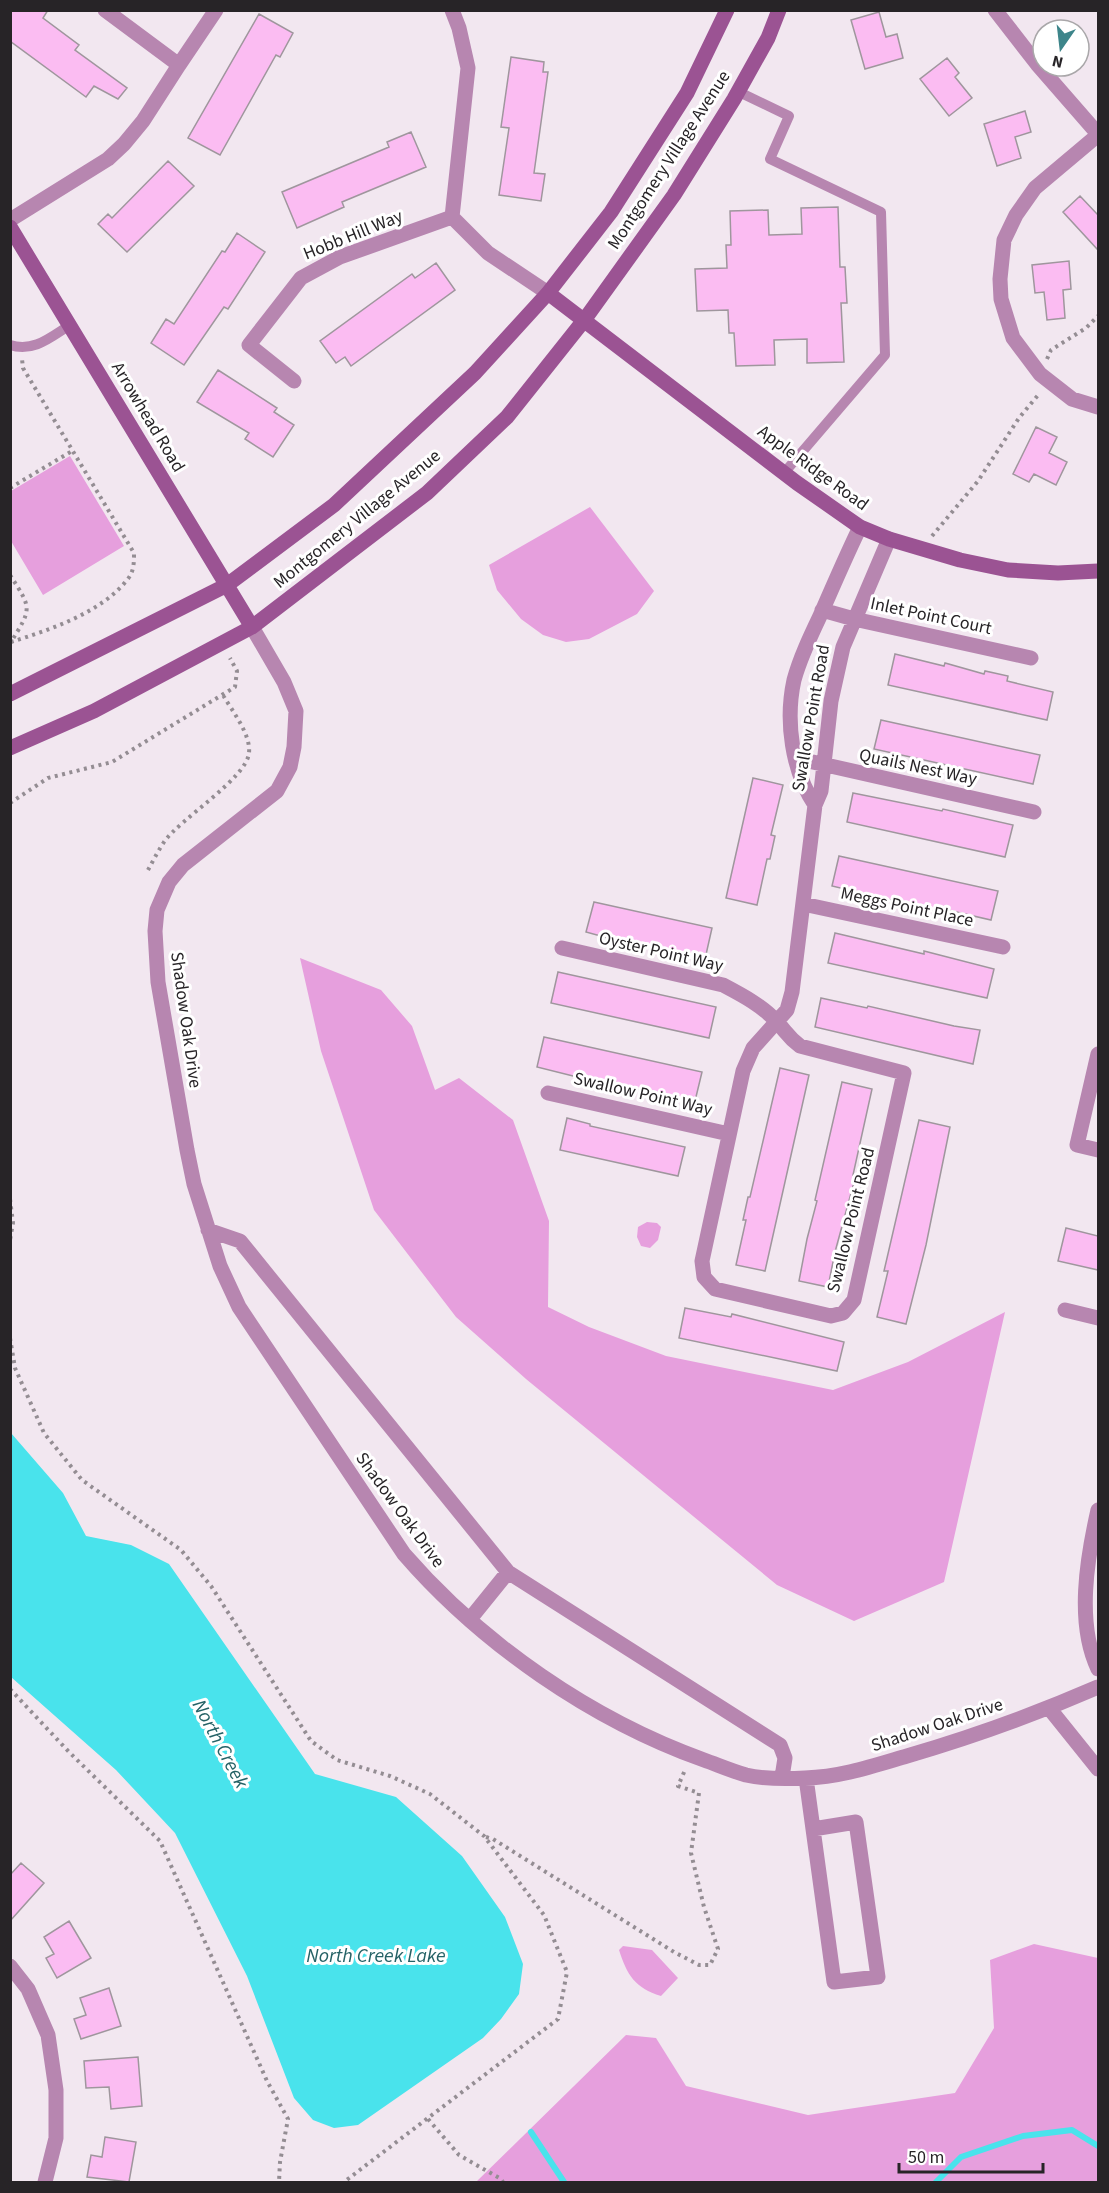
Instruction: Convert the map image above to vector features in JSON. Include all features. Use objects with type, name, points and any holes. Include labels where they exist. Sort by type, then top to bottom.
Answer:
[{"type":"main road","name":"Montgomery Village Avenue","points":[[10,694],[227,585],[334,505],[387,457],[475,373],[548,292],[611,212],[687,93],[727,10]]},
{"type":"main road","name":"Montgomery Village Avenue","points":[[10,748],[94,711],[252,627],[427,493],[507,417],[585,319],[674,195],[739,92],[768,38],[779,10]]},
{"type":"main road","name":"Arrowhead Road","points":[[10,227],[252,627]]},
{"type":"main road","name":"Apple Ridge Road","points":[[548,292],[784,473],[860,527],[922,549],[1008,570],[1058,573],[1098,571]]},
{"type":"street","points":[[10,220],[108,159],[124,144],[143,121],[216,10]]},
{"type":"street","points":[[452,10],[459,28],[468,69],[453,217],[488,252],[548,292]]},
{"type":"street","points":[[995,10],[1036,64],[1098,135],[1035,188],[1016,215],[1004,240],[1000,279],[1001,299],[1013,338],[1044,378],[1072,399],[1098,407]]},
{"type":"street","points":[[108,11],[179,65]]},
{"type":"street","name":"Hobb Hill Way","points":[[294,381],[249,345],[301,278],[340,257],[453,217]]},
{"type":"street","name":"Swallow Point Road","points":[[814,805],[807,794],[795,759],[791,730],[794,682],[822,610],[860,527]]},
{"type":"street","name":"Swallow Point Road","points":[[777,1022],[787,1036],[800,1046],[904,1073],[854,1300],[843,1313],[831,1316],[715,1288],[704,1277],[702,1262],[743,1071],[753,1048],[787,1010],[792,992],[814,805],[821,791],[836,676],[843,647],[889,539]]},
{"type":"street","name":"Inlet Point Court","points":[[822,610],[1031,658]]},
{"type":"street","name":"Shadow Oak Drive","points":[[252,627],[284,682],[296,711],[294,747],[290,767],[277,791],[183,865],[169,882],[157,910],[155,931],[158,982],[194,1184],[220,1266],[239,1307],[404,1554],[432,1587],[519,1660],[587,1705],[640,1734],[692,1756],[747,1775],[806,1778],[846,1774],[956,1742],[1049,1708],[1098,1687]]},
{"type":"street","name":"Quails Nest Way","points":[[795,759],[1034,812]]},
{"type":"street","name":"Meggs Point Place","points":[[803,904],[1003,947]]},
{"type":"street","name":"Oyster Point Way","points":[[562,948],[723,985],[746,997],[777,1022]]},
{"type":"street","points":[[1098,1054],[1077,1145],[1098,1150]]},
{"type":"street","name":"Swallow Point Way","points":[[548,1093],[729,1134]]},
{"type":"street","points":[[208,1230],[240,1241],[508,1572],[780,1745],[785,1758],[782,1777]]},
{"type":"street","points":[[1065,1310],[1098,1318]]},
{"type":"street","points":[[1098,1510],[1093,1531],[1084,1606],[1092,1655],[1098,1668]]},
{"type":"street","points":[[470,1619],[508,1572]]},
{"type":"street","points":[[1049,1708],[1098,1767]]},
{"type":"street","points":[[806,1778],[813,1829],[834,1982],[878,1977],[856,1822],[813,1829]]},
{"type":"street","points":[[10,1966],[28,1989],[48,2035],[56,2090],[56,2138],[45,2182]]},
{"type":"lane","points":[[739,92],[789,116],[770,159],[881,212],[885,355],[784,473]]},
{"type":"lane","points":[[16,347],[34,347],[70,325]]},
{"type":"path","points":[[922,549],[978,481],[1019,418],[1044,378],[1051,350],[1086,328],[1098,316]]},
{"type":"path","points":[[11,642],[77,617],[101,602],[128,579],[134,566],[134,553],[23,368],[16,347]]},
{"type":"path","points":[[10,488],[72,450]]},
{"type":"path","points":[[10,575],[27,602],[27,618],[11,642]]},
{"type":"path","points":[[10,803],[48,778],[112,762],[223,695],[235,687],[237,671],[230,658]]},
{"type":"path","points":[[148,870],[164,841],[238,775],[249,754],[246,736],[223,695]]},
{"type":"path","points":[[10,1199],[14,1223],[10,1240]]},
{"type":"path","points":[[10,1338],[15,1368],[44,1433],[82,1480],[181,1550],[211,1586],[311,1741],[337,1760],[390,1776],[430,1794],[484,1836],[544,1915],[567,1972],[558,2019],[344,2182]]},
{"type":"path","points":[[10,1689],[69,1752],[160,1841],[267,2080],[288,2119],[280,2162],[279,2182]]},
{"type":"path","points":[[484,1836],[493,1839],[674,1952],[699,1965],[710,1965],[718,1949],[704,1907],[691,1853],[699,1793],[678,1786],[692,1756]]},
{"type":"path","points":[[428,2119],[459,2155],[503,2182]]},
{"type":"shaded area","points":[[70,456],[124,546],[43,595],[11,541],[11,491]]},
{"type":"shaded area","points":[[590,507],[654,591],[637,614],[589,639],[566,642],[543,635],[521,619],[497,590],[489,565]]},
{"type":"shaded area","points":[[300,958],[381,990],[412,1026],[435,1090],[459,1078],[513,1120],[549,1221],[548,1307],[589,1327],[666,1356],[833,1390],[908,1362],[1005,1312],[944,1582],[854,1621],[777,1585],[526,1379],[456,1317],[374,1210],[321,1051]]},
{"type":"shaded area","points":[[647,1222],[657,1223],[661,1227],[658,1240],[650,1248],[641,1246],[637,1237],[638,1227]]},
{"type":"shaded area","points":[[1034,1944],[1098,1958],[1098,2182],[476,2182],[626,2035],[656,2038],[686,2086],[808,2115],[955,2093],[994,2028],[990,1960]]},
{"type":"shaded area","points":[[623,1946],[652,1950],[678,1978],[661,1996],[638,1985],[625,1967],[619,1950]]},
{"type":"water","name":"North Creek Lake","points":[[11,1433],[63,1493],[86,1536],[131,1545],[169,1564],[315,1774],[396,1797],[462,1856],[505,1917],[523,1964],[519,1994],[501,2019],[483,2038],[358,2125],[334,2128],[313,2120],[294,2098],[247,1976],[175,1833],[116,1770],[11,1677]]},
{"type":"building","points":[[10,10],[48,10],[43,18],[79,45],[75,50],[127,88],[118,99],[94,86],[86,97],[10,41]]},
{"type":"building","points":[[879,12],[886,37],[897,34],[903,58],[865,69],[851,20]]},
{"type":"building","points":[[259,14],[293,33],[280,57],[276,55],[220,155],[188,138]]},
{"type":"building","points":[[511,57],[544,62],[543,72],[548,72],[534,173],[545,174],[541,201],[499,195],[509,128],[501,127]]},
{"type":"building","points":[[947,58],[959,73],[955,77],[972,98],[949,116],[920,79]]},
{"type":"building","points":[[1025,111],[1031,132],[1015,137],[1021,158],[997,166],[984,124]]},
{"type":"building","points":[[411,132],[426,167],[342,202],[344,207],[297,228],[282,192],[389,147],[387,142]]},
{"type":"building","points":[[168,161],[194,186],[127,252],[98,224],[108,214],[112,218]]},
{"type":"building","points":[[1080,196],[1098,215],[1098,250],[1063,212]]},
{"type":"building","points":[[838,207],[840,267],[845,267],[847,303],[841,303],[844,362],[807,363],[807,339],[774,340],[775,365],[736,366],[734,333],[729,333],[728,310],[697,311],[695,269],[727,268],[726,245],[731,245],[730,211],[768,210],[769,235],[802,234],[801,208]]},
{"type":"building","points":[[237,233],[265,252],[228,309],[224,307],[184,365],[151,343],[166,319],[174,324],[222,251],[225,252]]},
{"type":"building","points":[[1069,261],[1071,289],[1063,290],[1065,318],[1047,320],[1044,292],[1035,293],[1032,265]]},
{"type":"building","points":[[436,263],[455,290],[351,366],[345,357],[336,363],[320,341],[412,274],[415,278]]},
{"type":"building","points":[[218,370],[277,408],[274,412],[294,425],[273,457],[245,439],[249,433],[197,402]]},
{"type":"building","points":[[1036,427],[1057,437],[1049,453],[1067,462],[1056,485],[1034,474],[1029,482],[1013,474]]},
{"type":"building","points":[[895,654],[944,666],[945,663],[984,674],[985,671],[1008,676],[1007,681],[1053,692],[1047,720],[888,685]]},
{"type":"building","points":[[881,720],[1040,755],[1033,784],[874,749]]},
{"type":"building","points":[[753,778],[783,785],[771,835],[775,836],[770,859],[767,859],[757,905],[726,898]]},
{"type":"building","points":[[853,793],[942,811],[943,809],[1013,825],[1005,857],[847,822]]},
{"type":"building","points":[[839,856],[998,891],[991,920],[943,909],[942,912],[832,886]]},
{"type":"building","points":[[594,902],[712,928],[705,959],[626,943],[586,932]]},
{"type":"building","points":[[835,933],[924,954],[924,951],[994,969],[987,998],[828,963]]},
{"type":"building","points":[[558,972],[716,1007],[709,1038],[551,1003]]},
{"type":"building","points":[[821,998],[980,1030],[973,1064],[815,1027]]},
{"type":"building","points":[[544,1037],[702,1072],[695,1101],[609,1083],[609,1085],[537,1067]]},
{"type":"building","points":[[780,1068],[809,1075],[765,1271],[736,1265],[746,1220],[743,1220],[748,1197],[750,1197]]},
{"type":"building","points":[[842,1082],[872,1089],[853,1175],[856,1175],[828,1287],[799,1281]]},
{"type":"building","points":[[567,1118],[590,1124],[590,1126],[685,1147],[678,1176],[560,1150]]},
{"type":"building","points":[[919,1120],[950,1127],[926,1245],[906,1324],[877,1317],[888,1271],[884,1271]]},
{"type":"building","points":[[1066,1228],[1098,1236],[1098,1270],[1058,1261]]},
{"type":"building","points":[[685,1308],[731,1317],[732,1314],[844,1342],[837,1371],[679,1338]]},
{"type":"building","points":[[21,1863],[44,1883],[10,1921],[10,1875]]},
{"type":"building","points":[[69,1921],[91,1958],[57,1978],[46,1958],[54,1954],[44,1937]]},
{"type":"building","points":[[109,1988],[121,2026],[81,2039],[74,2019],[86,2015],[80,1998]]},
{"type":"building","points":[[138,2057],[142,2106],[111,2109],[109,2087],[86,2088],[84,2061]]},
{"type":"building","points":[[105,2137],[136,2142],[129,2182],[87,2177],[91,2155],[102,2157]]},
{"type":"waterway","name":"North Creek","points":[[936,2182],[961,2157],[1023,2136],[1072,2130],[1098,2146]]},
{"type":"waterway","name":"North Creek","points":[[531,2132],[564,2182]]}]
